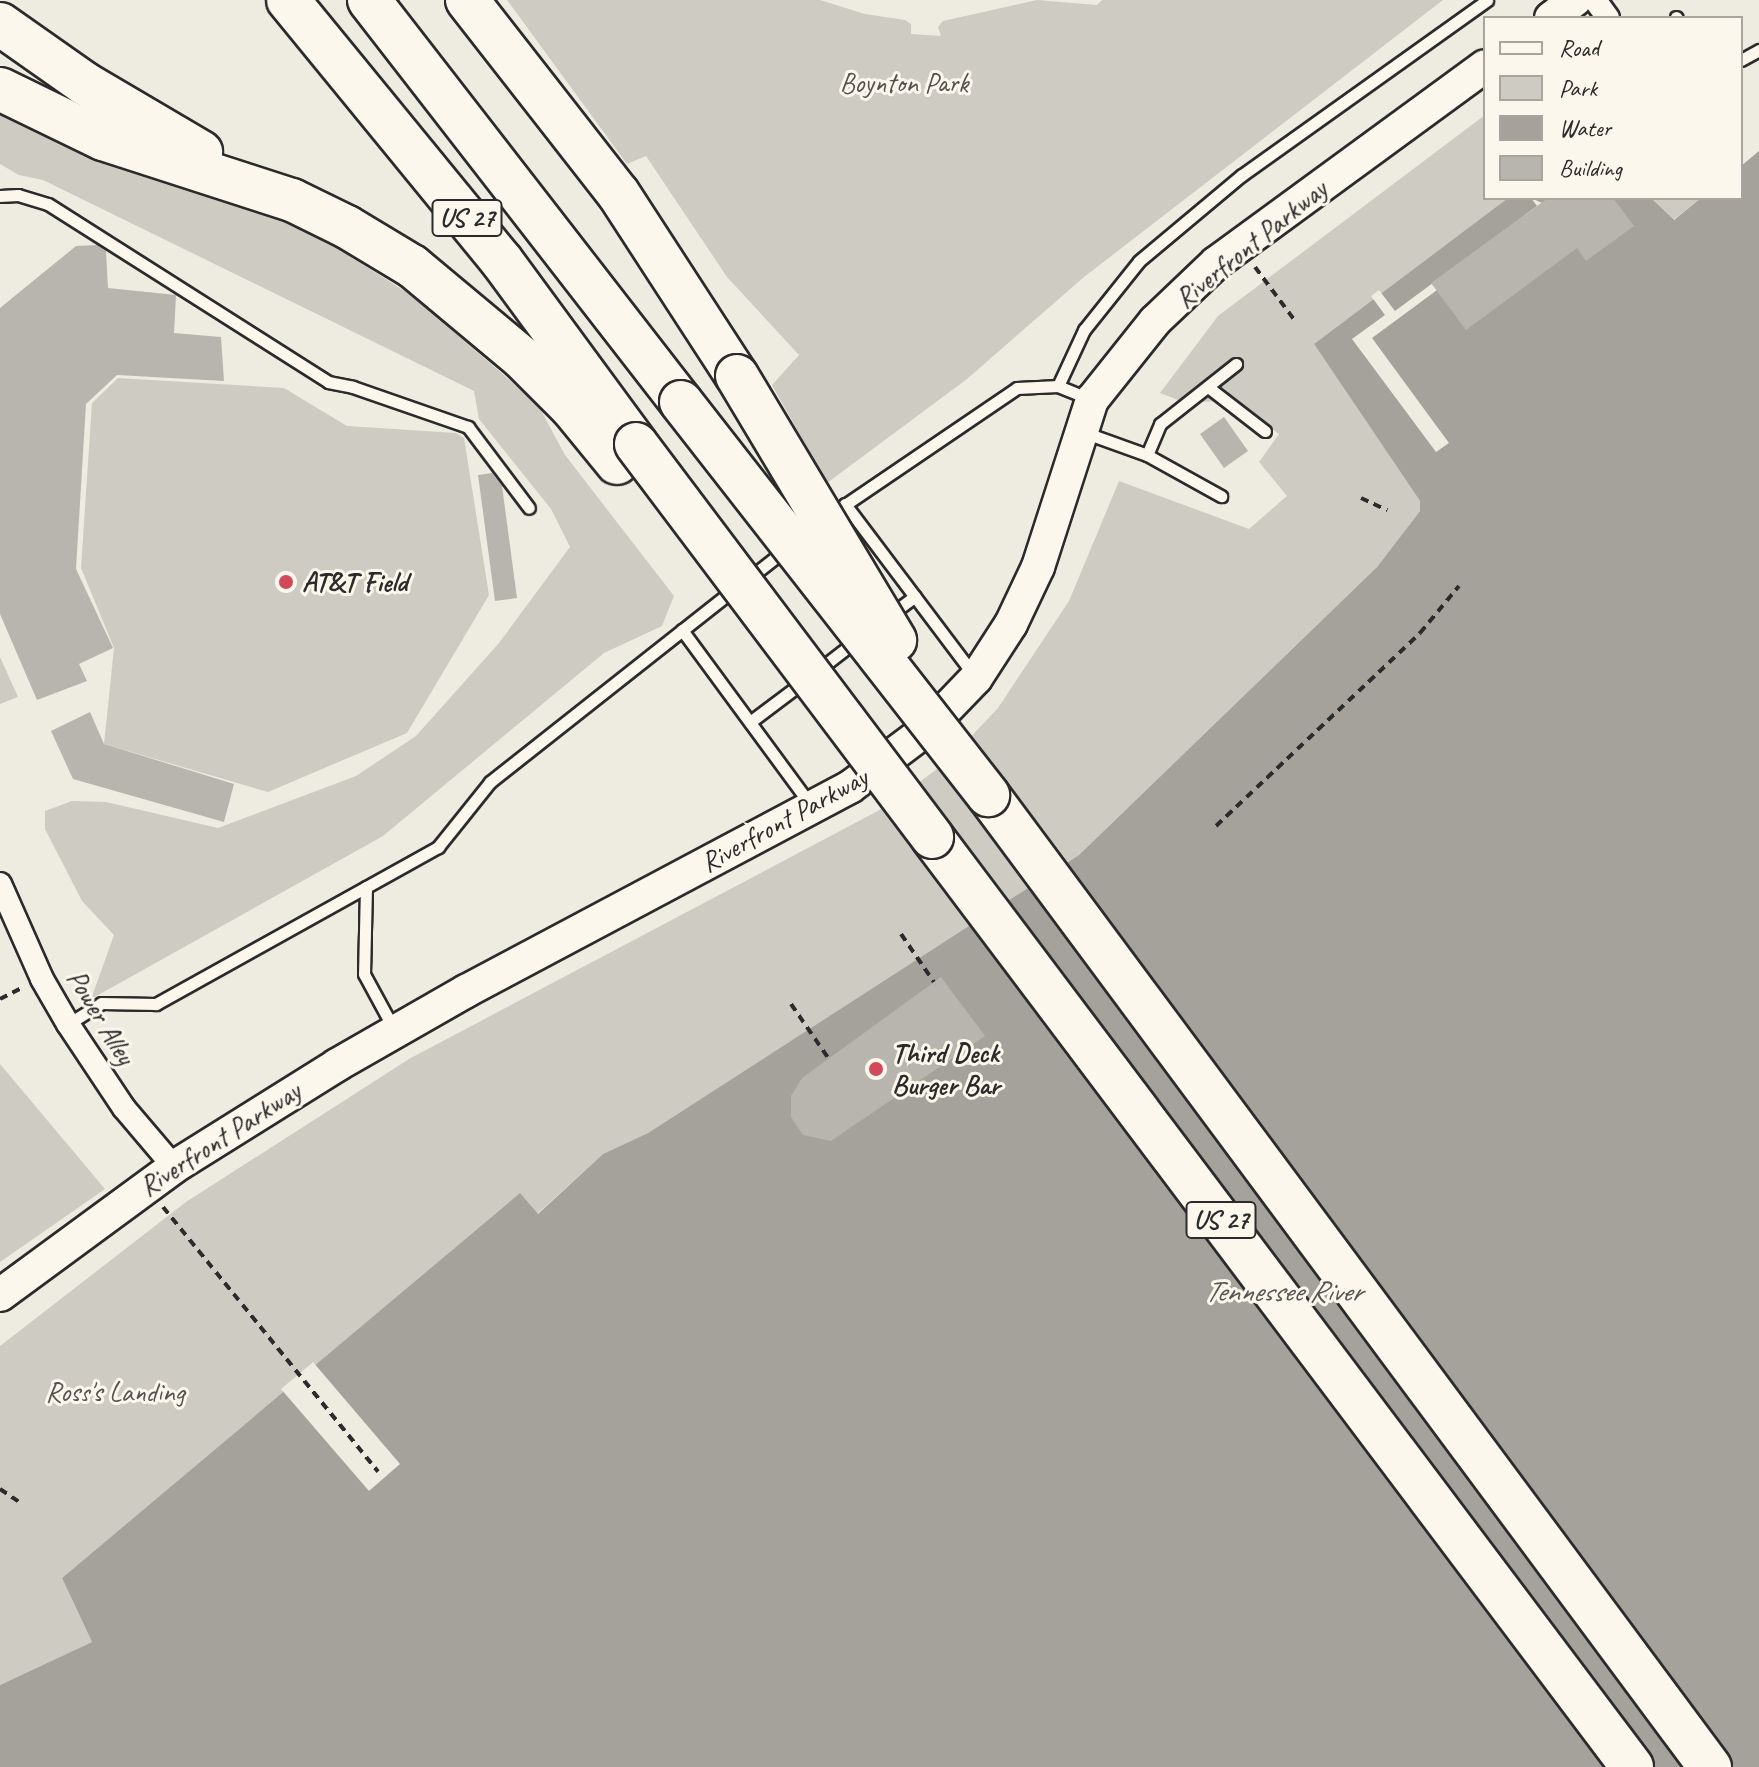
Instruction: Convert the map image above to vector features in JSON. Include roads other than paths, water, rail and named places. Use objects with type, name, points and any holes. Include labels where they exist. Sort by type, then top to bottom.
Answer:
[{"type":"highway","name":"US 27","points":[[288,0],[501,260],[626,453],[932,837],[1632,1767]]},
{"type":"highway","name":"US 27","points":[[369,0],[988,795],[1710,1767]]},
{"type":"highway","points":[[467,0],[610,182],[737,376],[988,795]]},
{"type":"highway","points":[[0,24],[134,114],[347,227],[412,266],[469,310],[572,408],[626,453]]},
{"type":"highway","points":[[0,89],[103,139],[292,200]]},
{"type":"highway","points":[[1511,1604],[1611,1767]]},
{"type":"main road","points":[[1554,16],[1575,0]]},
{"type":"main road","name":"Riverfront Parkway","points":[[0,1295],[174,1167],[395,1031],[850,787],[926,730],[976,678],[1011,624],[1038,567],[1092,400],[1155,321],[1216,263],[1483,67]]},
{"type":"street","name":"Power Alley","points":[[0,884],[42,979],[68,1024],[124,1108],[174,1167]]},
{"type":"lane","points":[[1058,386],[1084,330],[1139,261],[1242,175],[1487,0]]},
{"type":"lane","points":[[0,196],[18,195],[48,204],[328,382],[353,387],[468,427],[529,508]]},
{"type":"lane","points":[[1147,455],[1160,424],[1236,364]]},
{"type":"lane","points":[[68,1024],[101,1003],[156,1004],[438,847],[490,782],[845,504],[1017,388],[1058,386],[1092,400]]},
{"type":"lane","points":[[1208,387],[1265,431]]},
{"type":"lane","points":[[1082,431],[1147,455],[1221,496]]},
{"type":"lane","points":[[845,504],[976,678]]},
{"type":"lane","points":[[750,722],[915,596]]},
{"type":"lane","points":[[682,630],[813,807]]},
{"type":"lane","points":[[366,887],[364,974],[395,1031]]},
{"type":"water","name":"Tennessee River","points":[[1759,151],[1759,1767],[0,1767],[0,1685],[92,1642],[62,1578],[520,1193],[538,1214],[603,1154],[648,1133],[1079,855],[1377,567],[1420,511],[1420,501],[1314,344],[1505,200],[1653,200],[1674,220],[1699,200],[1743,200],[1743,164]]},
{"type":"place","name":"AT&T Field","points":[[286,582]]},
{"type":"place","name":"Third Deck Burger Bar","points":[[876,1069]]},
{"type":"park label","name":"Boynton Park","points":[[904,83]]},
{"type":"park label","name":"Ross's Landing","points":[[115,1392]]}]
